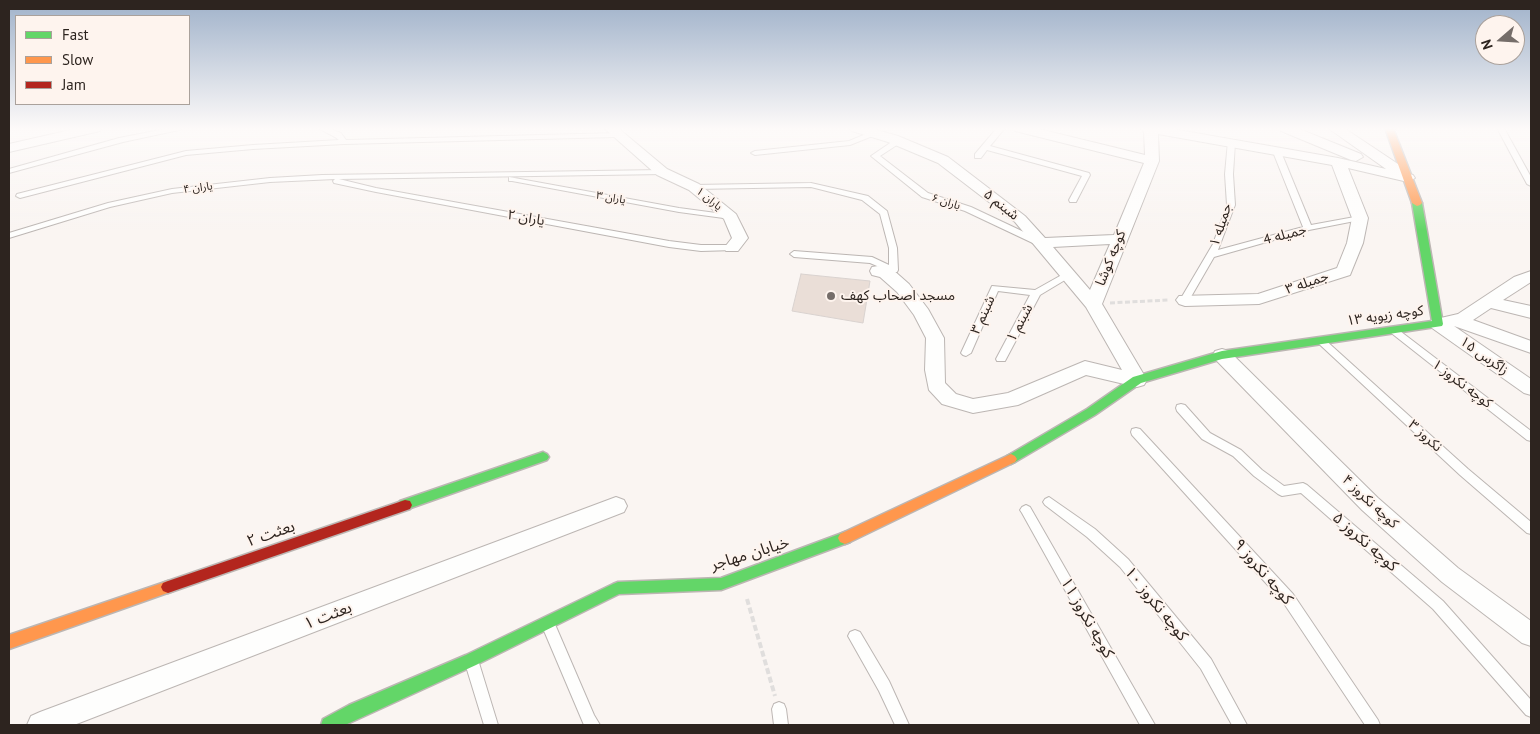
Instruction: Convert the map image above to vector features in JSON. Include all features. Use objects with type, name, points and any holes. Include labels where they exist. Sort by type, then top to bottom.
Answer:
[{"type":"street","name":"یاران ۱","points":[[651,162],[662,172],[694,187],[731,216],[740,238],[732,248]]},
{"type":"street","name":"شبنم ۵","points":[[946,162],[1020,219],[1093,304]]},
{"type":"street","name":"کوچه کوشا","points":[[1137,380],[1093,304],[1151,162]]},
{"type":"street","points":[[1338,162],[1360,218]]},
{"type":"street","points":[[1339,162],[1408,178]]},
{"type":"street","points":[[1370,162],[1408,178]]},
{"type":"street","points":[[1385,162],[1408,178]]},
{"type":"street","name":"کوچه زیویه ۱۳","points":[[1137,380],[1222,355],[1438,324],[1419,208],[1402,162]]},
{"type":"street","name":"جمیله ۳","points":[[1185,300],[1259,299],[1344,271],[1355,242],[1360,218]]},
{"type":"street","points":[[1041,243],[1119,239]]},
{"type":"street","points":[[878,271],[886,273],[903,288],[922,313],[934,338],[936,384],[949,399],[973,406],[1011,400],[1085,368],[1137,380]]},
{"type":"street","points":[[1438,324],[1464,318],[1520,281],[1531,276]]},
{"type":"street","points":[[1489,302],[1531,312]]},
{"type":"street","points":[[1456,319],[1531,358]]},
{"type":"street","name":"زاگرس ۱۵","points":[[1438,324],[1531,388]]},
{"type":"street","points":[[1478,330],[1531,346]]},
{"type":"street","name":"کوچه نکروز ۴","points":[[1222,355],[1370,504],[1450,575],[1531,636]]},
{"type":"street","name":"خیابان مهاجر","points":[[329,725],[357,718],[618,588],[721,584],[834,543],[1017,456],[1091,412],[1137,380]]},
{"type":"street","name":"بعثت ۲","points":[[9,642],[543,457]]},
{"type":"street","name":"بعثت ۱","points":[[40,725],[616,506]]},
{"type":"lane","points":[[9,171],[41,162]]},
{"type":"lane","points":[[20,196],[150,162]]},
{"type":"lane","name":"باران ۶","points":[[883,162],[924,195],[968,209],[1041,243]]},
{"type":"lane","points":[[1040,162],[1086,175],[1073,200]]},
{"type":"lane","name":"جمیله ۱","points":[[1185,300],[1211,255],[1231,205],[1230,162]]},
{"type":"lane","points":[[1280,162],[1308,228]]},
{"type":"lane","points":[[1519,162],[1531,184]]},
{"type":"lane","name":"یاران ۴","points":[[9,236],[108,205],[172,192],[322,177],[662,172]]},
{"type":"lane","name":"یاران ۳","points":[[491,175],[679,210],[731,216]]},
{"type":"lane","name":"یاران ۲","points":[[322,177],[376,190],[670,244],[701,248],[732,248]]},
{"type":"lane","points":[[694,187],[811,185],[865,198],[884,213],[893,248],[894,270],[872,260],[794,254]]},
{"type":"lane","name":"جمیله 4","points":[[1211,255],[1308,228],[1360,218]]},
{"type":"lane","name":"شبنم ۱","points":[[1001,359],[1036,293],[1067,275]]},
{"type":"lane","name":"شبنم ۳","points":[[966,353],[995,288],[1036,293]]},
{"type":"lane","name":"کوچه نکروز ۱","points":[[1393,330],[1531,437]]},
{"type":"lane","name":"نکروز ۳","points":[[1320,340],[1464,472],[1531,529]]},
{"type":"lane","name":"کوچه نکروز ۵","points":[[1181,408],[1206,436],[1237,453],[1258,474],[1282,491],[1303,488],[1438,606],[1531,710]]},
{"type":"lane","name":"کوچه نکروز ۹","points":[[1136,432],[1288,598],[1373,725]]},
{"type":"lane","name":"کوچه نکروز ۱۰","points":[[1049,502],[1091,533],[1124,563],[1206,664],[1240,725]]},
{"type":"lane","name":"کوچه نکروز ۱۱","points":[[1026,510],[1148,725]]},
{"type":"lane","points":[[548,623],[589,720],[593,725]]},
{"type":"lane","points":[[855,636],[884,686],[902,725]]},
{"type":"lane","points":[[471,660],[491,725]]},
{"type":"lane","points":[[779,710],[781,725]]},
{"type":"path","points":[[1093,304],[1185,300]]},
{"type":"path","points":[[740,577],[779,710]]},
{"type":"building","name":"مسجد اصحاب کهف","points":[[801,274],[870,281],[863,323],[792,311]]},
{"type":"traffic: fast","points":[[1011,459],[1091,412],[1137,380],[1222,355],[1438,324],[1417,203]]},
{"type":"traffic: fast","points":[[405,505],[543,457]]},
{"type":"traffic: fast","points":[[329,725],[355,711],[471,660],[618,588],[721,584],[845,538]]},
{"type":"traffic: slow","points":[[1402,162],[1417,203]]},
{"type":"traffic: slow","points":[[845,538],[1011,459]]},
{"type":"traffic: slow","points":[[9,642],[168,587]]},
{"type":"traffic: jam","points":[[168,587],[405,505]]},
{"type":"place","name":"مسجد اصحاب کهف","points":[[831,296]]}]
